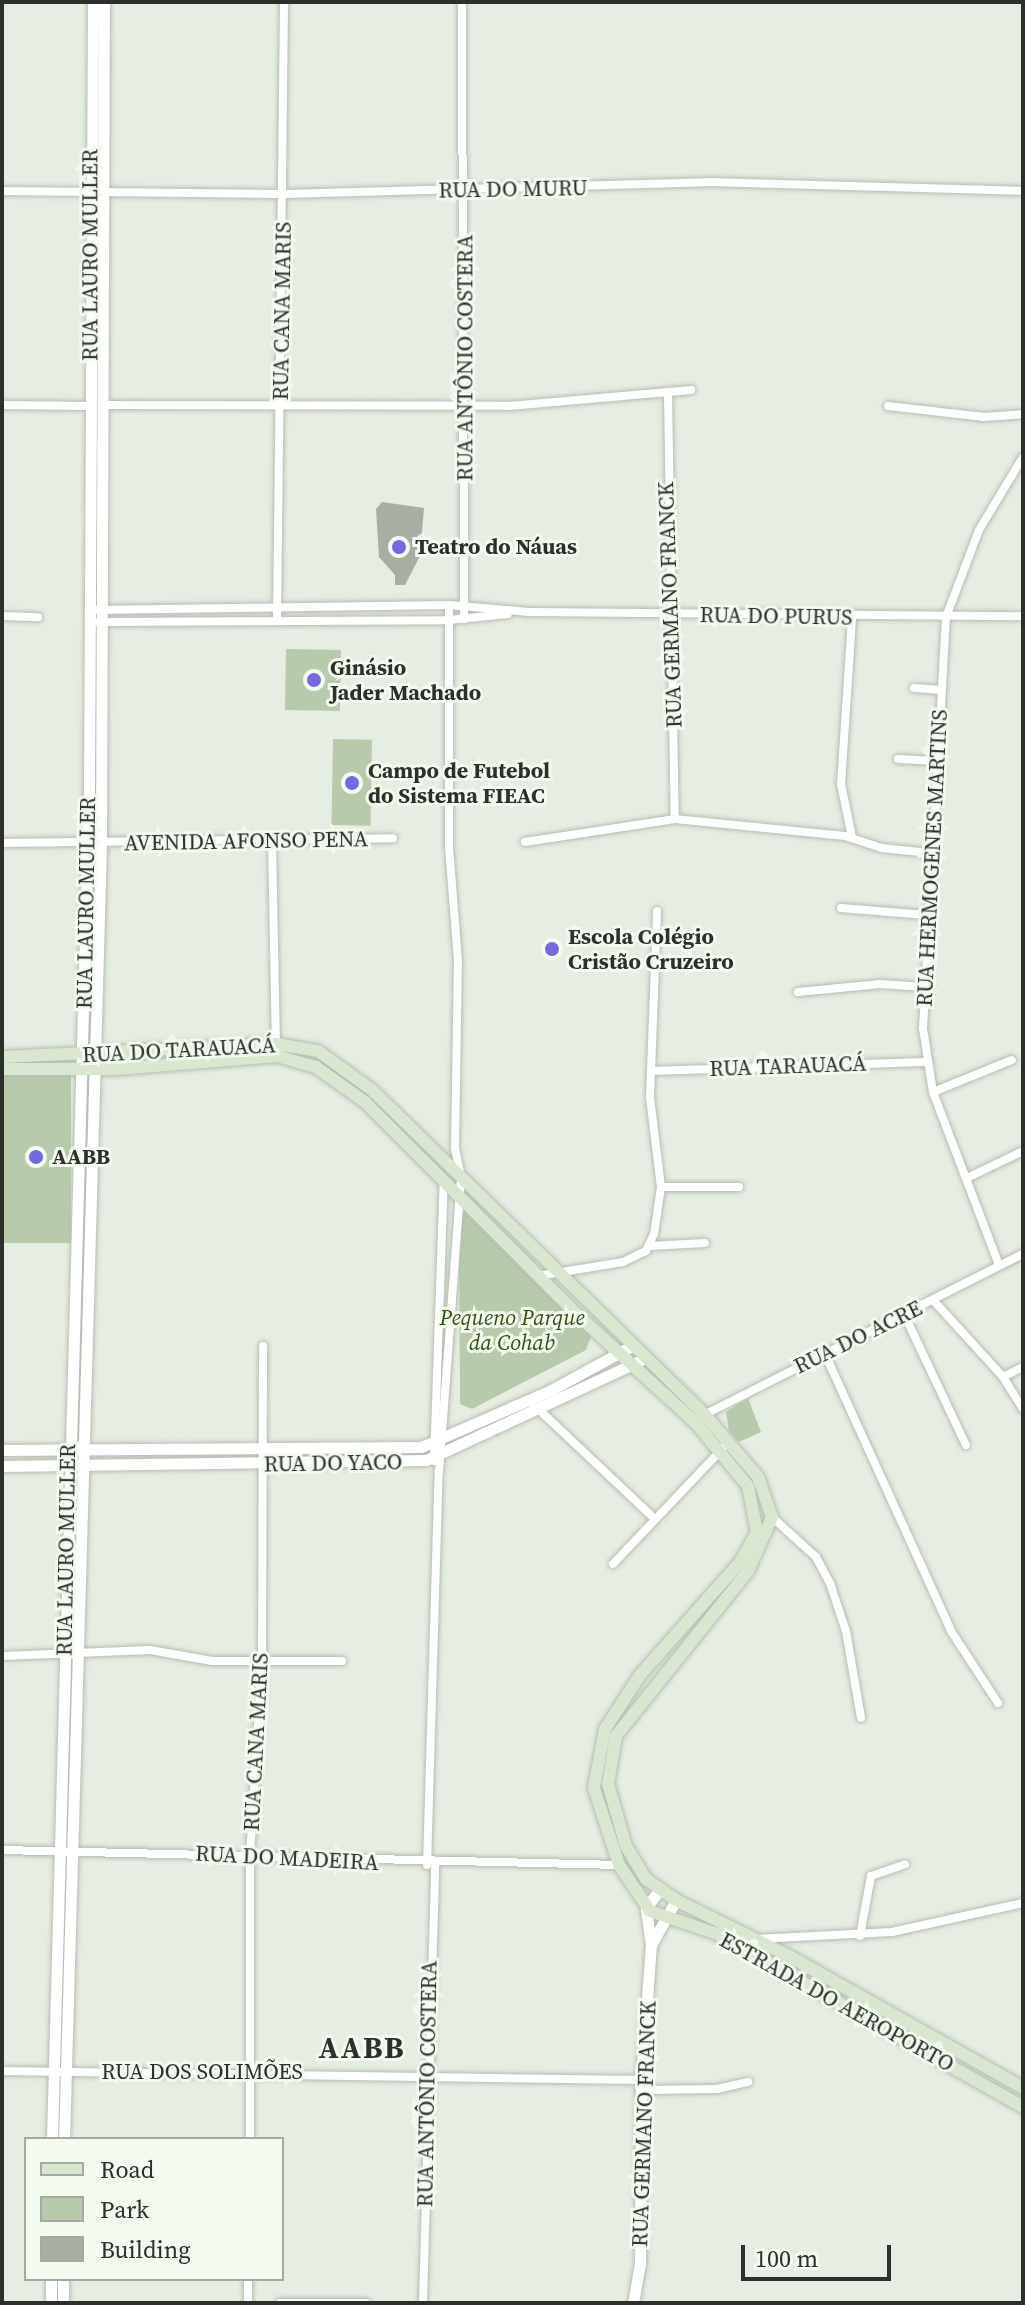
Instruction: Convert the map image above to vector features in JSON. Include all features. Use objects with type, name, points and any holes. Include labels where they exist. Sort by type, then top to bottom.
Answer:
[{"type":"main road","name":"RUA DO TARAUACÁ","points":[[2,1069],[96,1069],[158,1059],[306,1046],[343,1066],[448,1164],[556,1273]]},
{"type":"main road","name":"RUA DO TARAUACÁ","points":[[277,1050],[329,1074],[444,1181],[538,1276]]},
{"type":"main road","name":"RUA DO TARAUACÁ","points":[[2,1057],[97,1055],[158,1059]]},
{"type":"main road","name":"RUA GERMANO FRANCK","points":[[556,1273],[624,1350],[700,1418],[724,1446],[758,1477],[772,1517]]},
{"type":"main road","name":"RUA GERMANO FRANCK","points":[[538,1276],[624,1350]]},
{"type":"main road","name":"RUA GERMANO FRANCK","points":[[646,1908],[619,1865],[594,1788],[597,1756],[615,1712],[658,1656],[741,1561],[757,1532],[748,1486],[724,1446]]},
{"type":"main road","points":[[676,1900],[659,1890],[626,1846],[608,1784],[616,1736],[668,1666],[748,1571],[772,1517]]},
{"type":"main road","points":[[658,1656],[668,1666]]},
{"type":"main road","name":"ESTRADA DO AEROPORTO","points":[[676,1900],[721,1929],[742,1947],[1023,2107]]},
{"type":"main road","name":"ESTRADA DO AEROPORTO","points":[[646,1908],[669,1919],[756,1939],[1023,2088]]},
{"type":"street","name":"RUA LAURO MULLER","points":[[52,2137],[69,1450],[102,405],[97,191],[98,32],[93,2]]},
{"type":"street","name":"RUA LAURO MULLER","points":[[98,32],[104,2]]},
{"type":"street","name":"RUA CANA MARIS","points":[[277,621],[284,2]]},
{"type":"street","name":"RUA ANTÔNIO COSTERA","points":[[462,2],[466,405],[464,619]]},
{"type":"street","name":"RUA DO MURU","points":[[2,191],[284,194],[708,182],[1023,191]]},
{"type":"street","name":"RUA LAURO MULLER","points":[[64,2137],[86,1467],[101,843],[89,406],[97,191]]},
{"type":"street","points":[[102,405],[466,405],[691,390]]},
{"type":"street","name":"RUA GERMANO FRANCK","points":[[668,392],[675,819]]},
{"type":"street","points":[[2,405],[89,406]]},
{"type":"street","points":[[888,406],[984,417],[1023,414]]},
{"type":"street","name":"RUA HERMOGENES MARTINS","points":[[999,1265],[924,1062],[924,987],[946,617],[979,530],[1023,457]]},
{"type":"street","name":"RUA ANTÔNIO COSTERA","points":[[423,2303],[439,1457],[446,1440],[457,1195],[461,1177],[455,1148],[458,961],[449,847],[449,605]]},
{"type":"street","name":"RUA DO PURUS","points":[[96,617],[277,607],[449,605],[529,612],[674,615],[1023,616]]},
{"type":"street","name":"RUA DO PURUS","points":[[96,617],[277,621],[449,620],[529,612]]},
{"type":"street","points":[[2,616],[38,617]]},
{"type":"street","points":[[852,617],[841,784],[852,837]]},
{"type":"street","points":[[914,688],[942,690]]},
{"type":"street","points":[[898,759],[938,761]]},
{"type":"street","points":[[525,842],[675,819],[852,837],[881,848],[930,853]]},
{"type":"street","name":"AVENIDA AFONSO PENA","points":[[2,843],[393,838]]},
{"type":"street","points":[[272,840],[277,1050]]},
{"type":"street","points":[[841,908],[927,915]]},
{"type":"street","points":[[649,1246],[661,1187],[651,1119],[657,911]]},
{"type":"street","points":[[798,992],[881,984],[924,987]]},
{"type":"street","points":[[933,1092],[1012,1060]]},
{"type":"street","name":"RUA TARAUACÁ","points":[[652,1071],[924,1062]]},
{"type":"street","name":"RUA ANTÔNIO COSTERA","points":[[439,1457],[433,1445],[444,1181],[455,1148]]},
{"type":"street","points":[[967,1178],[1023,1151]]},
{"type":"street","points":[[661,1187],[739,1187]]},
{"type":"street","points":[[538,1276],[623,1262],[649,1246],[705,1243]]},
{"type":"street","points":[[441,1244],[455,1244]]},
{"type":"street","name":"RUA DO ACRE","points":[[700,1418],[1023,1254]]},
{"type":"street","points":[[933,1300],[1003,1377],[1023,1409]]},
{"type":"street","points":[[904,1314],[966,1445]]},
{"type":"street","name":"RUA CANA MARIS","points":[[250,2137],[250,1856],[262,1660],[263,1346]]},
{"type":"street","name":"RUA DO YACO","points":[[2,1466],[86,1467],[433,1445],[529,1400],[624,1350]]},
{"type":"street","points":[[437,1355],[451,1354]]},
{"type":"street","points":[[825,1354],[951,1631],[998,1703]]},
{"type":"street","name":"RUA DO YACO","points":[[2,1450],[85,1450],[265,1458],[439,1457],[540,1412],[636,1362]]},
{"type":"street","points":[[1003,1377],[1023,1367]]},
{"type":"street","points":[[529,1400],[653,1517]]},
{"type":"street","points":[[613,1564],[653,1517],[724,1446]]},
{"type":"street","points":[[772,1517],[816,1557],[830,1583],[846,1631],[861,1718]]},
{"type":"street","points":[[2,1656],[150,1650],[212,1661],[342,1661]]},
{"type":"street","name":"RUA DO MADEIRA","points":[[2,1850],[59,1848],[431,1865],[619,1865]]},
{"type":"street","points":[[860,1936],[871,1876],[905,1864]]},
{"type":"street","points":[[646,1908],[659,1890]]},
{"type":"street","points":[[651,1945],[669,1919],[676,1900]]},
{"type":"street","points":[[742,1947],[756,1939],[860,1936],[1023,1903]]},
{"type":"street","name":"RUA GERMANO FRANCK","points":[[633,2303],[640,2264],[642,2085],[651,1945],[646,1908]]},
{"type":"street","name":"RUA DOS SOLIMÕES","points":[[2,2071],[425,2074],[717,2089],[748,2082]]},
{"type":"street","points":[[51,2281],[51,2303]]},
{"type":"street","points":[[63,2281],[63,2303]]},
{"type":"street","points":[[248,2281],[248,2303]]},
{"type":"street","points":[[280,2303],[366,2303]]},
{"type":"street","points":[[633,2303],[642,2303]]},
{"type":"green space","name":"Ginásio Jader Machado","points":[[286,649],[341,650],[340,711],[285,710]]},
{"type":"green space","name":"Campo de Futebol do Sistema FIEAC","points":[[333,739],[372,740],[370,826],[331,825]]},
{"type":"green space","name":"AABB","points":[[2,1070],[71,1070],[71,1243],[2,1243]]},
{"type":"green space","name":"Pequeno Parque da Cohab","points":[[466,1209],[591,1336],[586,1350],[472,1409],[460,1404],[459,1217]]},
{"type":"green space","points":[[748,1398],[761,1432],[739,1442],[729,1431],[726,1412]]},
{"type":"building","name":"Teatro do Náuas","points":[[382,502],[424,508],[420,556],[405,585],[395,585],[395,575],[379,557],[376,509]]},
{"type":"place","name":"Teatro do Náuas","points":[[399,547]]},
{"type":"place","name":"Ginásio Jader Machado","points":[[314,680]]},
{"type":"place","name":"Campo de Futebol do Sistema FIEAC","points":[[352,783]]},
{"type":"place","name":"Escola Colégio Cristão Cruzeiro","points":[[552,949]]},
{"type":"place","name":"AABB","points":[[36,1157]]},
{"type":"district","name":"AABB","points":[[362,2048]]}]
